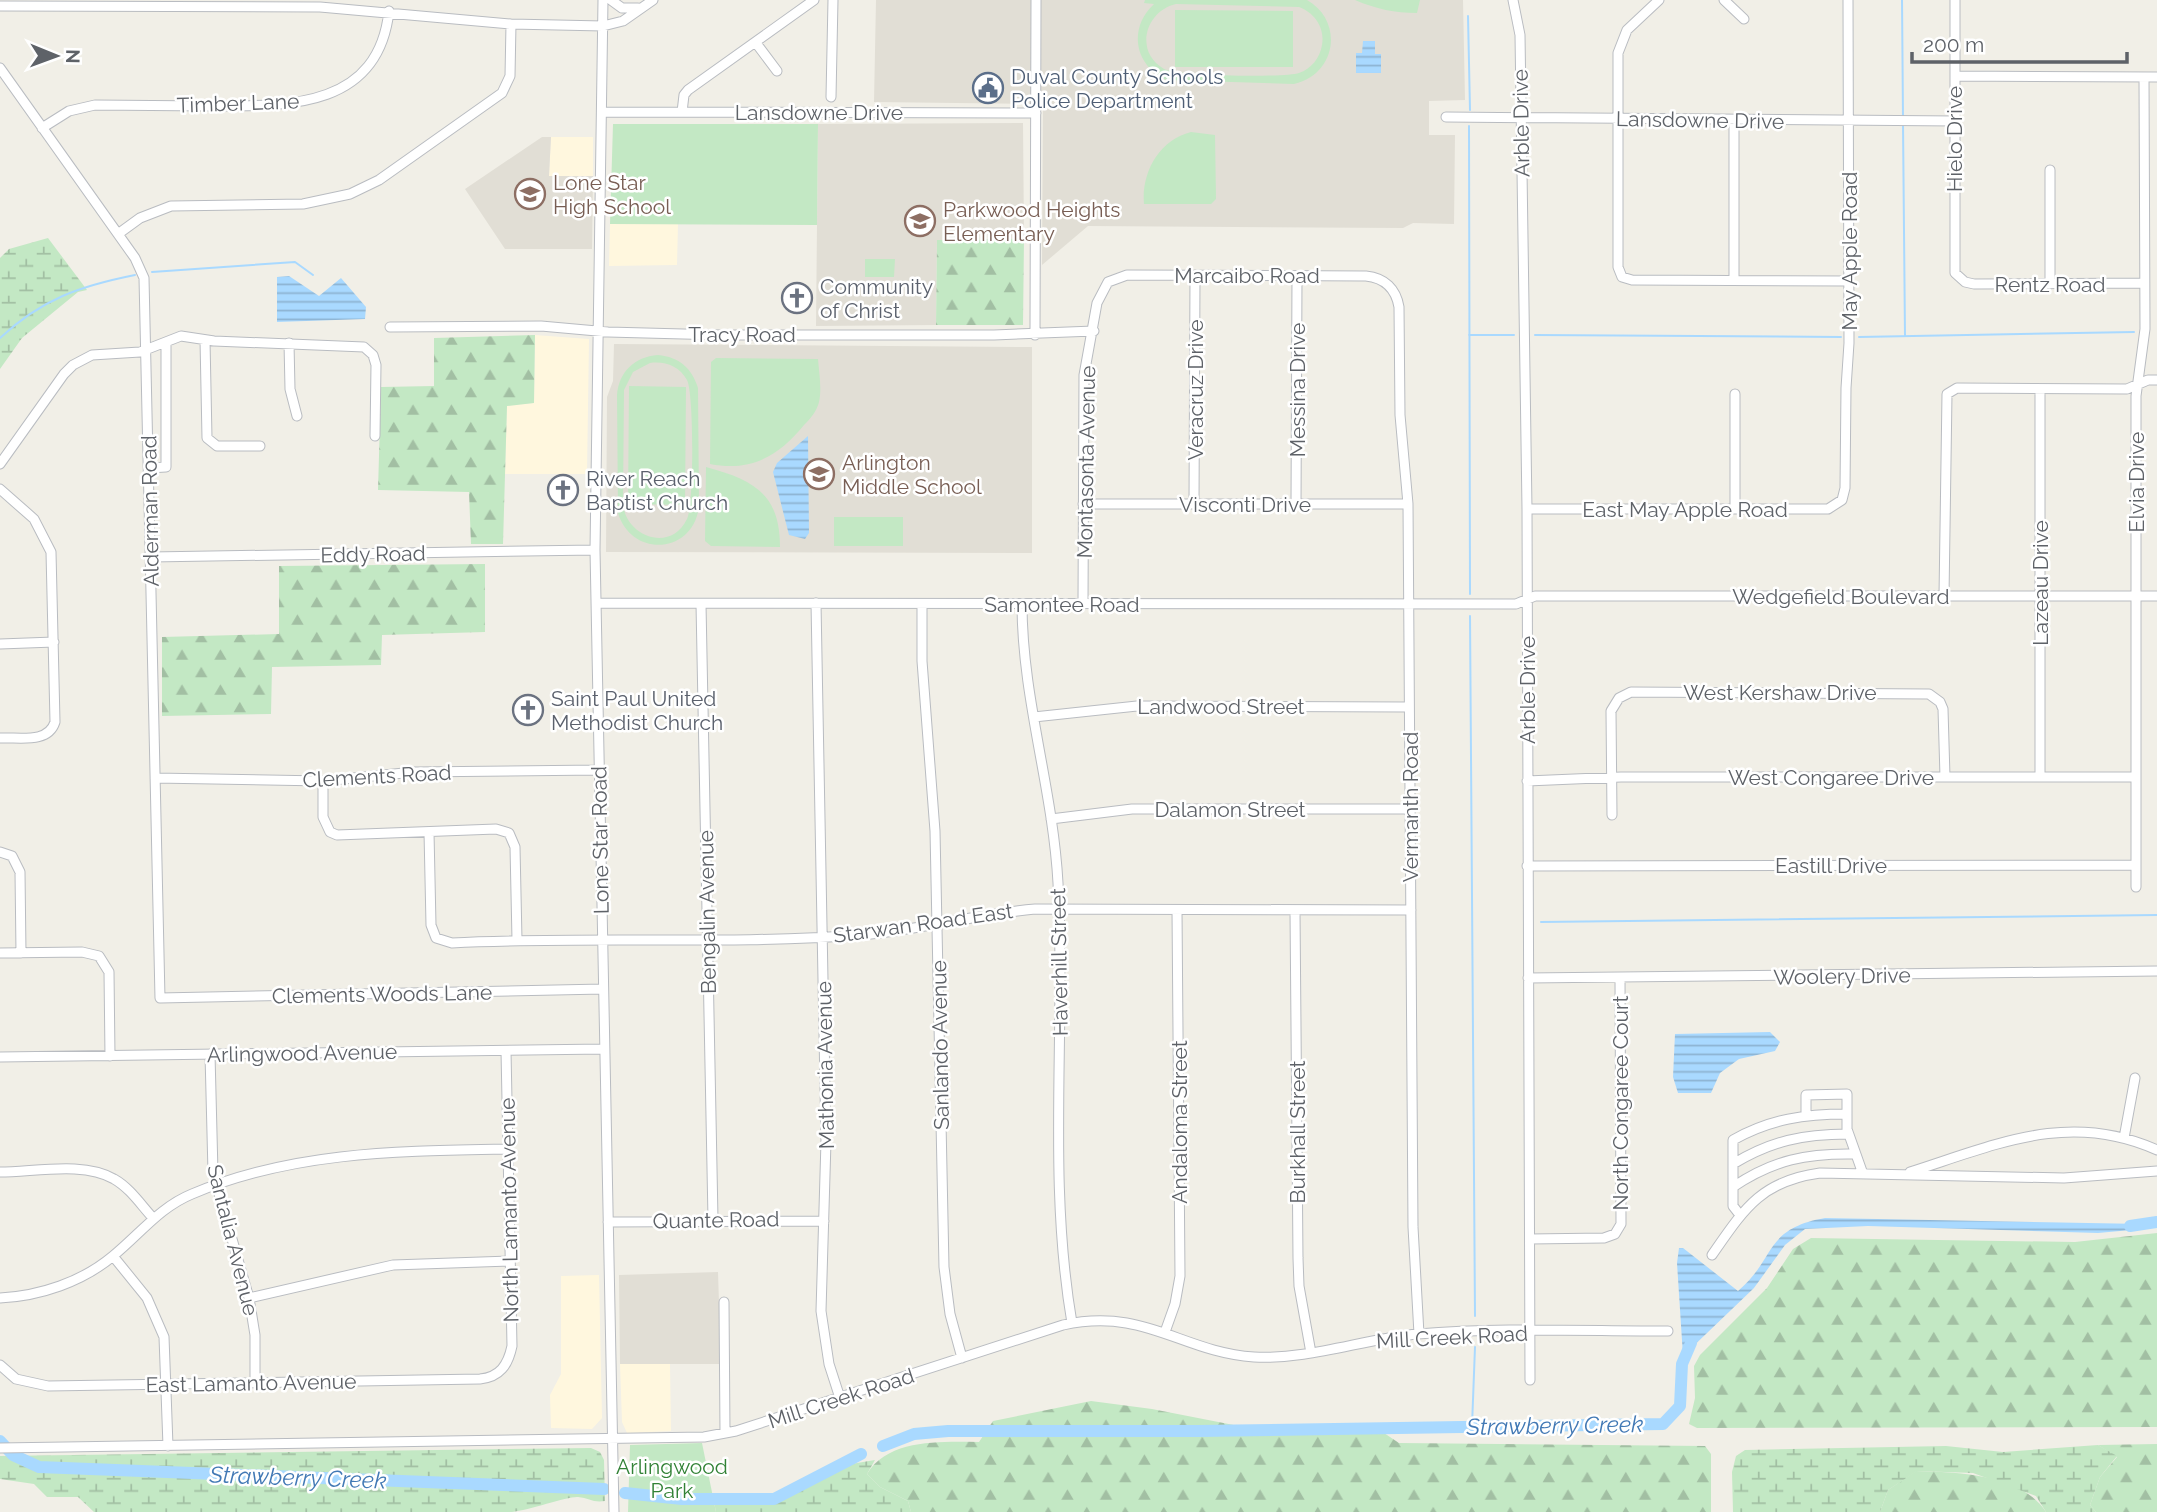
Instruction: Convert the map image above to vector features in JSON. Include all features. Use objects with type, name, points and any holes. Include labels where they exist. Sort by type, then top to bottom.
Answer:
[{"type":"street","name":"Lone Star Road","points":[[603,0],[595,550],[614,1512]]},
{"type":"street","points":[[611,0],[629,10],[643,7]]},
{"type":"street","points":[[0,6],[320,8],[389,11],[512,24],[603,26],[623,21],[653,0]]},
{"type":"street","points":[[682,112],[684,95],[688,90],[814,0]]},
{"type":"street","points":[[831,97],[833,0]]},
{"type":"street","points":[[1035,335],[1036,0]]},
{"type":"street","name":"Arble Drive","points":[[1513,0],[1520,35],[1527,509],[1531,1380]]},
{"type":"street","points":[[1659,0],[1621,40],[1618,53],[1618,267],[1622,277],[1632,280],[1849,281]]},
{"type":"street","points":[[1724,0],[1744,19]]},
{"type":"street","name":"May Apple Road","points":[[1842,500],[1845,488],[1849,281],[1848,0]]},
{"type":"street","name":"Hielo Drive","points":[[1955,0],[1953,266],[1959,277]]},
{"type":"street","name":"Timber Lane","points":[[43,128],[69,111],[95,105],[272,106],[324,96],[358,76],[373,61],[384,42],[389,11]]},
{"type":"street","points":[[118,234],[140,218],[171,206],[311,203],[334,200],[366,187],[502,93],[510,76],[512,24]]},
{"type":"street","points":[[756,43],[777,71]]},
{"type":"street","name":"Alderman Road","points":[[0,68],[118,234],[144,278],[160,998]]},
{"type":"street","points":[[1955,76],[2157,77]]},
{"type":"street","name":"Elvia Drive","points":[[2136,887],[2138,383],[2145,329],[2144,77]]},
{"type":"street","name":"Lansdowne Drive","points":[[602,112],[1036,113]]},
{"type":"street","name":"Lansdowne Drive","points":[[1446,117],[1955,121]]},
{"type":"street","points":[[1734,121],[1734,280]]},
{"type":"street","points":[[2050,170],[2050,284]]},
{"type":"street","name":"Marcaibo Road","points":[[1108,282],[1127,275],[1195,275],[1366,276],[1387,283]]},
{"type":"street","name":"Veracruz Drive","points":[[1194,504],[1195,275]]},
{"type":"street","name":"Messina Drive","points":[[1296,504],[1297,276]]},
{"type":"street","name":"Rentz Road","points":[[1959,277],[1974,284],[2144,283]]},
{"type":"street","name":"Montasonta Avenue","points":[[1083,604],[1084,382],[1098,297],[1108,282]]},
{"type":"street","name":"Vermanth Road","points":[[1387,283],[1395,293],[1399,307],[1400,415],[1408,504],[1413,1227],[1419,1334]]},
{"type":"street","name":"Tracy Road","points":[[390,327],[541,326],[599,332],[1035,335],[1094,331]]},
{"type":"street","points":[[0,464],[73,365],[92,355],[140,352],[181,336],[205,340],[357,346],[370,351],[376,365],[375,436]]},
{"type":"street","points":[[205,340],[207,438],[217,446],[260,446]]},
{"type":"street","points":[[149,468],[166,467],[163,343]]},
{"type":"street","points":[[289,343],[290,389],[297,416]]},
{"type":"street","points":[[1944,596],[1945,400],[1951,391],[1957,388],[2127,389],[2138,383],[2157,380]]},
{"type":"street","name":"Lazeau Drive","points":[[2040,389],[2040,777]]},
{"type":"street","points":[[1735,394],[1735,509]]},
{"type":"street","points":[[0,488],[34,519],[47,539],[52,563],[55,722],[49,733],[39,737],[0,738]]},
{"type":"street","name":"East May Apple Road","points":[[1527,509],[1828,509],[1842,500]]},
{"type":"street","name":"Visconti Drive","points":[[1083,504],[1408,504]]},
{"type":"street","name":"Eddy Road","points":[[151,557],[595,550]]},
{"type":"street","name":"Wedgefield Boulevard","points":[[1526,599],[1535,596],[2157,596]]},
{"type":"street","name":"Samontee Road","points":[[596,603],[1516,604],[1526,599]]},
{"type":"street","name":"Mathonia Avenue","points":[[816,603],[826,1142],[821,1311],[829,1364],[840,1398]]},
{"type":"street","name":"Bengalin Avenue","points":[[701,604],[713,1219]]},
{"type":"street","name":"Sanlando Avenue","points":[[922,604],[922,661],[933,797],[944,1267],[950,1314],[962,1358]]},
{"type":"street","name":"Haverhill Street","points":[[1023,604],[1024,664],[1057,862],[1062,1236],[1072,1323]]},
{"type":"street","points":[[0,644],[54,642]]},
{"type":"street","name":"West Kershaw Drive","points":[[1612,779],[1611,711],[1619,698],[1631,692],[1929,694],[1940,702],[1943,709],[1945,777]]},
{"type":"street","name":"Landwood Street","points":[[1034,717],[1138,706],[1409,707]]},
{"type":"street","name":"Clements Road","points":[[155,778],[323,781],[414,772],[599,770]]},
{"type":"street","name":"West Congaree Drive","points":[[1527,781],[2136,777]]},
{"type":"street","points":[[1612,779],[1612,815]]},
{"type":"street","points":[[323,781],[323,817],[330,832],[345,836],[496,829],[509,833],[515,847],[517,940]]},
{"type":"street","name":"Dalamon Street","points":[[1051,819],[1132,809],[1410,809]]},
{"type":"street","name":"Starwan Road East","points":[[429,832],[431,925],[436,937],[452,943],[602,938],[822,937],[896,931],[1007,911],[1411,911]]},
{"type":"street","points":[[0,852],[12,856],[20,872],[21,953]]},
{"type":"street","name":"Eastill Drive","points":[[1527,866],[2136,865]]},
{"type":"street","name":"Andaloma Street","points":[[1165,1332],[1175,1304],[1180,1276],[1177,910]]},
{"type":"street","name":"Burkhall Street","points":[[1295,911],[1298,1258],[1302,1308],[1311,1353]]},
{"type":"street","points":[[0,953],[91,953],[105,962],[109,972],[110,1056]]},
{"type":"street","name":"Woolery Drive","points":[[1528,978],[2157,971]]},
{"type":"street","name":"North Congaree Court","points":[[1530,1239],[1604,1238],[1618,1229],[1622,1217],[1620,977]]},
{"type":"street","name":"Clements Woods Lane","points":[[160,998],[603,989]]},
{"type":"street","name":"Arlingwood Avenue","points":[[0,1058],[604,1049]]},
{"type":"street","name":"North Lamanto Avenue","points":[[505,1367],[512,1346],[506,1051]]},
{"type":"street","name":"Santalia Avenue","points":[[210,1054],[212,1156],[216,1186],[249,1298],[255,1335],[255,1383]]},
{"type":"street","points":[[2124,1138],[2134,1078]]},
{"type":"street","points":[[1806,1115],[1806,1095],[1847,1094],[1848,1134],[1863,1174]]},
{"type":"street","points":[[1740,1215],[1733,1206],[1733,1140],[1763,1124],[1806,1115],[1847,1114]]},
{"type":"street","points":[[1902,1175],[2029,1135],[2073,1130],[2124,1138],[2157,1150]]},
{"type":"street","points":[[1733,1164],[1758,1149],[1789,1137],[1848,1134]]},
{"type":"street","points":[[0,1297],[50,1290],[85,1275],[113,1256],[153,1218],[178,1200],[284,1166],[338,1155],[508,1149]]},
{"type":"street","points":[[1733,1187],[1765,1167],[1784,1160],[1814,1153],[1855,1154]]},
{"type":"street","points":[[0,1172],[70,1171],[104,1174],[128,1190],[153,1218]]},
{"type":"street","points":[[1712,1255],[1740,1215],[1765,1191],[1786,1179],[1820,1173],[2096,1178],[2157,1171]]},
{"type":"street","name":"Quante Road","points":[[608,1222],[713,1219],[824,1221]]},
{"type":"street","points":[[113,1256],[157,1315],[164,1337],[168,1446]]},
{"type":"street","points":[[249,1298],[367,1269],[418,1263],[510,1261]]},
{"type":"street","points":[[724,1302],[725,1433]]},
{"type":"street","name":"Mill Creek Road","points":[[0,1448],[679,1439],[725,1433],[1072,1323],[1118,1320],[1231,1354],[1274,1357],[1419,1334],[1668,1331]]},
{"type":"street","name":"East Lamanto Avenue","points":[[0,1364],[16,1379],[35,1385],[480,1379],[490,1378],[505,1367]]},
{"type":"shaded area","points":[[876,0],[1463,0],[1465,100],[1429,101],[1429,135],[1455,135],[1454,224],[1413,223],[1403,228],[1088,226],[1042,265],[1043,104],[874,102]]},
{"type":"shaded area","name":"Parkwood Heights Elementary","points":[[1023,123],[1024,239],[937,240],[936,325],[816,326],[818,124]]},
{"type":"shaded area","name":"Lone Star High School","points":[[542,137],[551,137],[549,176],[593,176],[592,249],[505,249],[465,189]]},
{"type":"shaded area","points":[[551,137],[593,137],[593,176],[549,176]]},
{"type":"shaded area","points":[[610,224],[678,224],[677,265],[609,266]]},
{"type":"shaded area","points":[[535,335],[589,339],[587,474],[505,474],[507,405],[534,403]]},
{"type":"shaded area","name":"Arlington Middle School","points":[[614,344],[1032,347],[1032,553],[606,552],[607,397],[613,381]]},
{"type":"shaded area","points":[[718,1272],[721,1364],[620,1364],[619,1275]]},
{"type":"shaded area","points":[[599,1275],[602,1418],[592,1429],[551,1428],[550,1395],[561,1374],[561,1276]]},
{"type":"shaded area","points":[[620,1364],[670,1364],[671,1431],[627,1433],[622,1422]]},
{"type":"green space","points":[[1145,0],[1307,0],[1319,9],[1327,21],[1330,46],[1327,59],[1319,70],[1294,84],[1167,80],[1147,66],[1138,46],[1140,24],[1154,4],[1144,3]],"holes":[[[1176,4],[1299,7],[1310,13],[1318,22],[1323,39],[1317,59],[1299,73],[1231,76],[1173,71],[1164,69],[1155,62],[1146,43],[1147,33],[1157,15]]]},
{"type":"green space","points":[[1355,0],[1420,0],[1417,13],[1386,10]]},
{"type":"green space","points":[[1175,10],[1293,11],[1293,67],[1175,67]]},
{"type":"green space","points":[[613,124],[818,124],[817,225],[610,224]]},
{"type":"green space","points":[[1191,132],[1215,135],[1216,199],[1211,204],[1144,204],[1146,181],[1154,159],[1170,142]]},
{"type":"green space","points":[[48,238],[87,290],[78,292],[22,338],[0,369],[0,258],[9,249]]},
{"type":"green space","points":[[1024,239],[1023,325],[936,325],[937,240]]},
{"type":"green space","points":[[865,259],[895,259],[894,277],[865,277]]},
{"type":"green space","points":[[535,335],[534,403],[507,406],[503,544],[471,544],[469,492],[378,490],[381,387],[434,386],[434,338]]},
{"type":"green space","points":[[649,356],[666,356],[678,361],[688,369],[698,388],[699,505],[695,521],[687,533],[662,545],[649,544],[636,538],[625,528],[618,513],[618,387],[629,367]],"holes":[[[650,363],[676,368],[687,380],[692,426],[691,493],[687,519],[671,536],[661,538],[650,537],[632,525],[623,504],[624,390],[633,372]]]},
{"type":"green space","points":[[716,358],[818,359],[820,392],[817,409],[785,445],[763,459],[738,466],[710,464],[711,362]]},
{"type":"green space","points":[[629,386],[686,387],[685,505],[628,504]]},
{"type":"green space","points":[[706,467],[738,478],[761,492],[775,514],[780,547],[711,546],[705,541]]},
{"type":"green space","points":[[834,517],[903,517],[903,546],[834,546]]},
{"type":"green space","points":[[485,564],[485,632],[382,635],[381,665],[272,667],[271,714],[162,716],[162,637],[279,634],[279,566]]},
{"type":"green space","points":[[2157,1233],[2157,1427],[1697,1428],[1689,1424],[1695,1398],[1694,1366],[1700,1355],[1767,1288],[1793,1249],[1811,1238],[2075,1242]]},
{"type":"green space","points":[[1091,1401],[1152,1409],[1279,1434],[1384,1433],[1399,1443],[1705,1446],[1711,1454],[1711,1512],[911,1512],[908,1501],[880,1487],[867,1474],[877,1462],[902,1448],[917,1444],[979,1442],[993,1421]]},
{"type":"green space","name":"Arlingwood Park","points":[[702,1443],[716,1512],[628,1512],[630,1445]]},
{"type":"green space","points":[[2157,1444],[2157,1512],[2096,1512],[2090,1505],[2100,1477],[2117,1457],[2098,1445]]},
{"type":"green space","points":[[2098,1445],[2117,1456],[2100,1477],[2090,1505],[2096,1512],[2046,1512],[2036,1496],[1973,1473],[1917,1471],[1888,1490],[1880,1512],[1733,1512],[1732,1472],[1736,1456],[1745,1450],[1946,1446],[2003,1452]]},
{"type":"green space","points":[[591,1448],[600,1452],[604,1460],[605,1501],[573,1497],[512,1512],[94,1512],[78,1497],[47,1497],[34,1484],[0,1479],[0,1456]]},
{"type":"green space","points":[[875,1460],[867,1474],[880,1487],[908,1501],[911,1512],[716,1512],[714,1502],[779,1501],[851,1464]]},
{"type":"green space","points":[[1916,1471],[1969,1474],[2005,1483],[2035,1499],[2046,1512],[1880,1512],[1888,1490]]},
{"type":"water","points":[[1363,41],[1375,41],[1375,54],[1381,54],[1381,73],[1356,73],[1356,53],[1362,53]]},
{"type":"water","points":[[289,276],[319,296],[341,278],[366,307],[365,319],[277,322],[277,277]]},
{"type":"water","points":[[808,436],[809,533],[805,539],[789,535],[773,472],[777,463]]},
{"type":"water","points":[[1770,1032],[1780,1042],[1775,1051],[1739,1059],[1720,1073],[1711,1093],[1678,1093],[1673,1077],[1675,1034]]},
{"type":"water","points":[[1825,1218],[2144,1224],[2131,1230],[2098,1233],[1868,1226],[1805,1229],[1785,1245],[1754,1288],[1683,1356],[1677,1263],[1679,1248],[1683,1248],[1738,1291],[1781,1237],[1791,1229]]},
{"type":"waterway","points":[[1902,0],[1903,118]]},
{"type":"waterway","points":[[1468,16],[1470,110]]},
{"type":"waterway","points":[[1903,124],[1905,336]]},
{"type":"waterway","points":[[1469,126],[1470,594]]},
{"type":"waterway","points":[[152,272],[295,262],[313,275]]},
{"type":"waterway","points":[[0,338],[31,313],[63,296],[79,289],[135,275]]},
{"type":"waterway","points":[[1859,337],[2134,332]]},
{"type":"waterway","points":[[1469,335],[1514,335]]},
{"type":"waterway","points":[[1535,335],[1841,337]]},
{"type":"waterway","points":[[1470,616],[1475,1316]]},
{"type":"waterway","points":[[1541,922],[2157,915]]},
{"type":"waterway","name":"Strawberry Creek","points":[[2130,1226],[2157,1222]]},
{"type":"waterway","name":"Strawberry Creek","points":[[883,1446],[914,1434],[948,1431],[1198,1431],[1663,1424],[1680,1406],[1682,1364],[1691,1343]]},
{"type":"waterway","points":[[1472,1426],[1475,1347]]},
{"type":"waterway","name":"Strawberry Creek","points":[[0,1441],[13,1455],[39,1467],[604,1489]]},
{"type":"waterway","name":"Strawberry Creek","points":[[625,1493],[682,1499],[774,1499],[861,1454]]},
{"type":"place","name":"Duval County Schools Police Department","points":[[988,88]]},
{"type":"place","name":"Lone Star High School","points":[[530,194]]},
{"type":"place","name":"Parkwood Heights Elementary","points":[[920,221]]},
{"type":"place","name":"Community of Christ","points":[[797,298]]},
{"type":"place","name":"Arlington Middle School","points":[[819,474]]},
{"type":"place","name":"River Reach Baptist Church","points":[[563,490]]},
{"type":"place","name":"Saint Paul United Methodist Church","points":[[528,710]]}]
